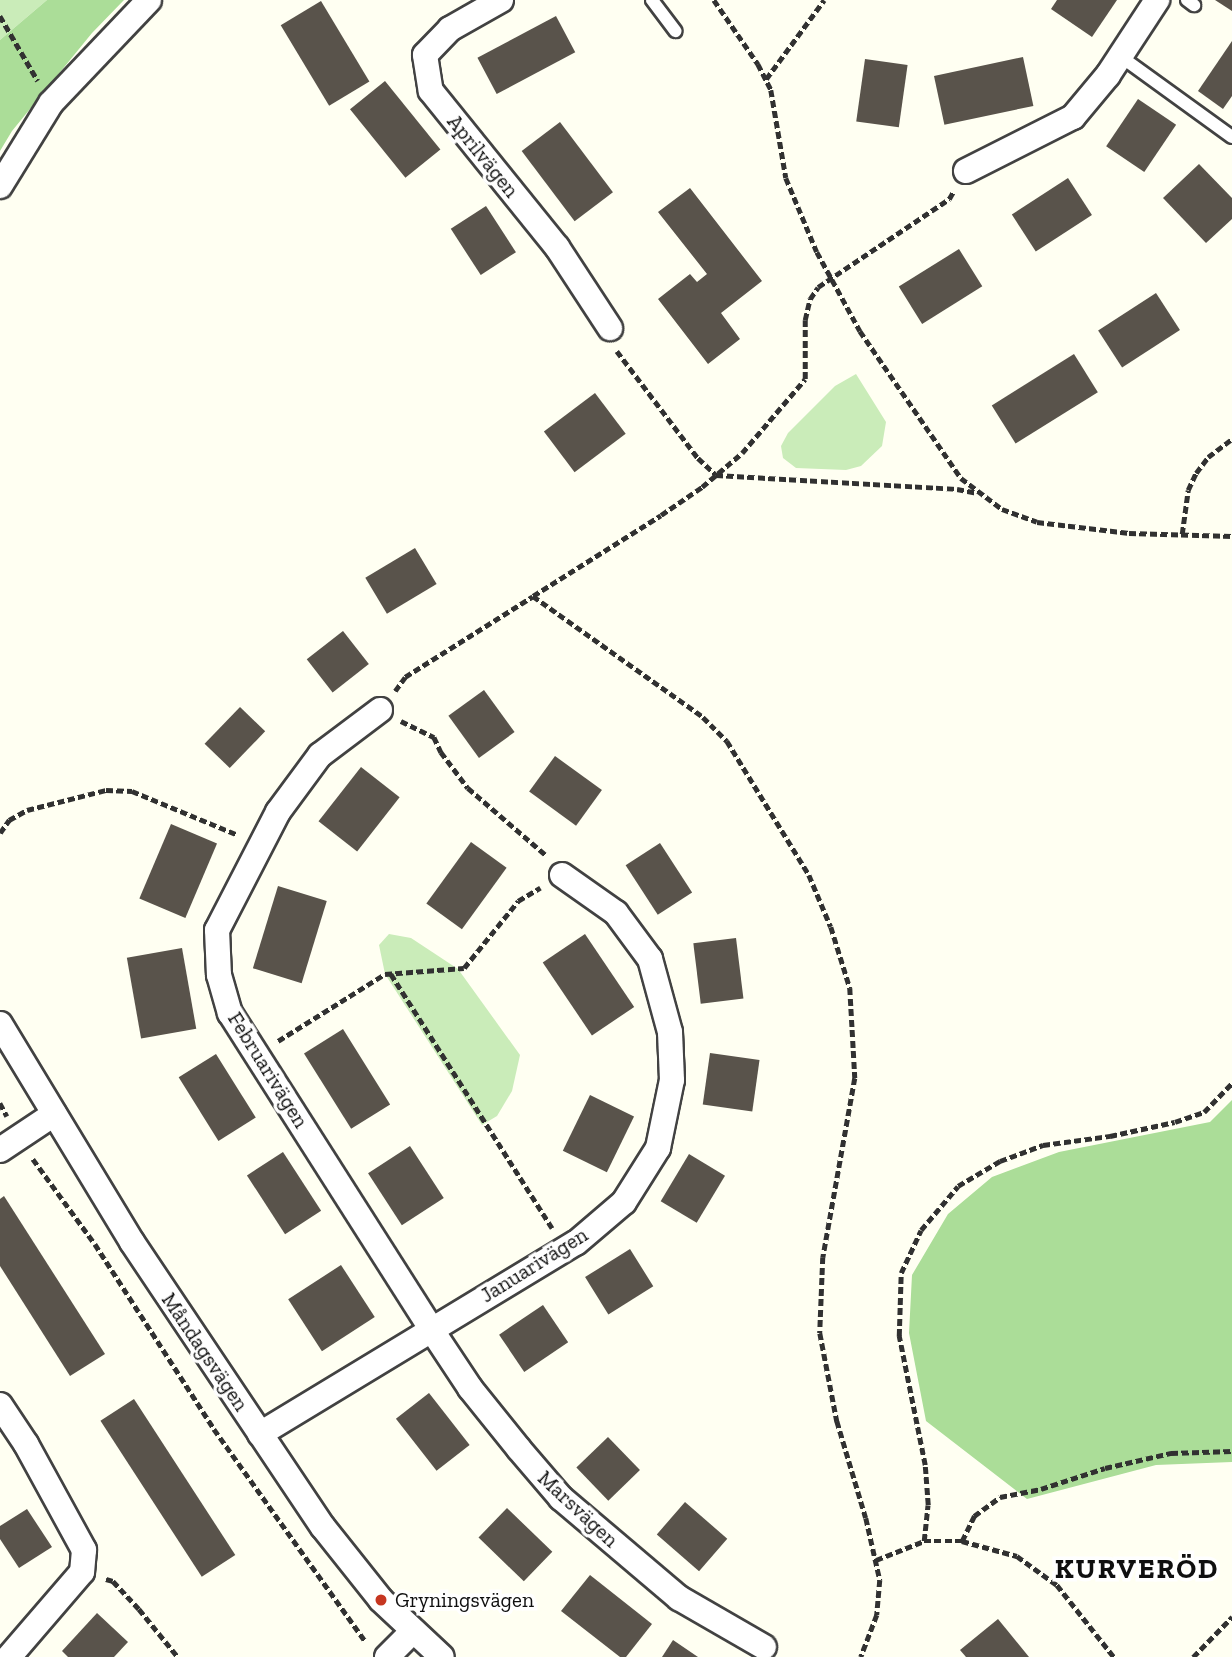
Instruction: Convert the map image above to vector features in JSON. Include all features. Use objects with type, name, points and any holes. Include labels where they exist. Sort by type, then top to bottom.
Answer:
[{"type":"street","points":[[0,186],[51,103],[149,0]]},
{"type":"street","name":"Aprilvägen","points":[[501,0],[450,29],[425,55],[431,91],[557,247],[610,328]]},
{"type":"street","points":[[966,171],[1073,117],[1120,56],[1157,0]]},
{"type":"street","name":"Februarivägen","points":[[380,710],[320,755],[278,811],[217,930],[219,975],[230,1013],[431,1329]]},
{"type":"street","name":"Januarivägen","points":[[260,1434],[564,1250],[624,1202],[659,1148],[672,1080],[670,1032],[650,958],[616,914],[562,875]]},
{"type":"street","name":"Måndagsvägen","points":[[0,1024],[132,1242],[323,1527],[381,1600],[412,1632],[442,1657]]},
{"type":"street","points":[[10,1143],[54,1114]]},
{"type":"street","name":"Marsvägen","points":[[431,1329],[470,1388],[561,1498],[678,1598],[764,1647]]},
{"type":"street","points":[[0,1405],[26,1444],[84,1550],[82,1572],[9,1657]]},
{"type":"street","points":[[379,1653],[412,1632]]},
{"type":"lane","points":[[652,0],[675,32]]},
{"type":"lane","points":[[1120,56],[1231,133]]},
{"type":"path","points":[[714,0],[772,90],[786,178],[831,276],[860,331],[961,478],[978,494],[1002,509],[1037,522],[1074,528],[1232,536]]},
{"type":"path","points":[[766,79],[824,0]]},
{"type":"path","points":[[0,16],[51,103]]},
{"type":"path","points":[[257,1054],[385,974],[464,968],[518,901],[562,875],[539,846],[468,788],[441,752],[434,737],[380,710],[405,677],[661,515],[742,453],[805,379],[805,320],[810,299],[831,276],[949,198],[966,171]]},
{"type":"path","points":[[610,328],[618,356],[698,458],[716,475],[957,489],[978,494]]},
{"type":"path","points":[[1182,534],[1188,491],[1196,473],[1208,457],[1232,439]]},
{"type":"path","points":[[533,596],[668,690],[703,717],[727,741],[808,875],[831,927],[850,988],[855,1078],[823,1257],[820,1333],[837,1421],[880,1580],[877,1615],[861,1657]]},
{"type":"path","points":[[0,833],[9,820],[27,810],[106,790],[132,791],[260,845]]},
{"type":"path","points":[[391,974],[564,1250]]},
{"type":"path","points":[[924,1541],[928,1505],[925,1465],[899,1336],[901,1273],[921,1230],[958,1186],[1000,1161],[1043,1145],[1110,1136],[1175,1122],[1204,1112],[1232,1083]]},
{"type":"path","points":[[0,1103],[10,1143],[95,1244],[214,1429],[379,1653]]},
{"type":"path","points":[[962,1541],[974,1516],[1000,1497],[1041,1489],[1105,1468],[1171,1453],[1232,1451]]},
{"type":"path","points":[[876,1560],[924,1541],[962,1541],[1017,1556],[1058,1586],[1114,1657]]},
{"type":"path","points":[[82,1572],[113,1581],[178,1657]]},
{"type":"path","points":[[1193,1657],[1232,1617]]},
{"type":"green space","points":[[0,0],[47,0],[0,40]]},
{"type":"green space","points":[[47,0],[124,0],[92,33],[12,131],[0,151],[0,40]]},
{"type":"green space","points":[[856,374],[886,422],[882,446],[861,466],[846,470],[796,468],[783,458],[781,446],[788,433],[835,386]]},
{"type":"green space","points":[[389,934],[411,938],[458,969],[520,1055],[512,1091],[497,1116],[482,1125],[385,974],[379,945]]},
{"type":"green space","points":[[1232,1100],[1232,1462],[1156,1465],[1027,1499],[926,1421],[909,1333],[912,1275],[948,1214],[992,1177],[1059,1152],[1210,1122]]},
{"type":"building","points":[[1057,0],[1117,0],[1092,37],[1051,9]]},
{"type":"building","points":[[1215,0],[1232,0],[1232,11]]},
{"type":"building","points":[[321,1],[369,82],[329,106],[281,25]]},
{"type":"building","points":[[556,16],[575,52],[497,94],[477,58]]},
{"type":"building","points":[[1232,41],[1232,96],[1223,109],[1198,91]]},
{"type":"building","points":[[1023,57],[1033,106],[944,125],[934,76]]},
{"type":"building","points":[[865,59],[908,65],[899,127],[856,121]]},
{"type":"building","points":[[385,81],[440,149],[405,178],[350,109]]},
{"type":"building","points":[[1138,99],[1176,125],[1144,172],[1106,146]]},
{"type":"building","points":[[560,122],[613,192],[575,221],[522,151]]},
{"type":"building","points":[[1199,164],[1232,198],[1232,219],[1206,243],[1163,198]]},
{"type":"building","points":[[1068,178],[1092,215],[1036,251],[1012,214]]},
{"type":"building","points":[[690,188],[762,281],[721,313],[740,339],[708,364],[658,299],[690,274],[697,282],[707,274],[658,212]]},
{"type":"building","points":[[486,206],[516,252],[481,275],[451,229]]},
{"type":"building","points":[[959,249],[982,286],[922,324],[899,287]]},
{"type":"building","points":[[1156,293],[1180,330],[1122,367],[1098,331]]},
{"type":"building","points":[[1074,354],[1098,392],[1016,444],[992,405]]},
{"type":"building","points":[[595,393],[626,434],[575,472],[544,432]]},
{"type":"building","points":[[415,548],[437,584],[387,614],[365,578]]},
{"type":"building","points":[[343,631],[369,664],[333,692],[307,659]]},
{"type":"building","points":[[484,690],[515,732],[479,758],[448,716]]},
{"type":"building","points":[[240,707],[265,731],[230,768],[205,744]]},
{"type":"building","points":[[555,756],[602,790],[576,826],[529,792]]},
{"type":"building","points":[[361,767],[400,797],[357,852],[319,821]]},
{"type":"building","points":[[171,824],[217,844],[185,918],[139,899]]},
{"type":"building","points":[[471,842],[507,868],[462,929],[426,903]]},
{"type":"building","points":[[660,843],[692,892],[658,915],[626,865]]},
{"type":"building","points":[[278,886],[327,901],[302,983],[253,968]]},
{"type":"building","points":[[585,934],[634,1007],[592,1035],[543,963]]},
{"type":"building","points":[[736,938],[743,999],[701,1004],[693,943]]},
{"type":"building","points":[[182,948],[196,1029],[141,1038],[127,958]]},
{"type":"building","points":[[343,1029],[390,1104],[351,1129],[304,1053]]},
{"type":"building","points":[[710,1053],[760,1060],[752,1111],[703,1104]]},
{"type":"building","points":[[216,1054],[256,1118],[218,1141],[179,1077]]},
{"type":"building","points":[[590,1095],[634,1116],[607,1172],[563,1151]]},
{"type":"building","points":[[410,1146],[444,1198],[402,1225],[368,1173]]},
{"type":"building","points":[[283,1152],[321,1211],[285,1234],[247,1175]]},
{"type":"building","points":[[689,1154],[725,1176],[697,1223],[661,1201]]},
{"type":"building","points":[[4,1196],[105,1354],[70,1376],[0,1266],[0,1199]]},
{"type":"building","points":[[630,1249],[653,1286],[608,1314],[585,1277]]},
{"type":"building","points":[[341,1265],[375,1317],[322,1351],[288,1299]]},
{"type":"building","points":[[543,1305],[568,1342],[524,1372],[499,1335]]},
{"type":"building","points":[[429,1393],[470,1445],[437,1471],[396,1419]]},
{"type":"building","points":[[134,1399],[235,1555],[202,1577],[100,1421]]},
{"type":"building","points":[[608,1437],[640,1470],[608,1501],[576,1468]]},
{"type":"building","points":[[685,1502],[727,1539],[699,1571],[657,1534]]},
{"type":"building","points":[[507,1508],[552,1552],[524,1581],[479,1537]]},
{"type":"building","points":[[27,1509],[52,1547],[19,1568],[0,1539],[0,1526]]},
{"type":"building","points":[[590,1575],[652,1624],[626,1657],[620,1657],[561,1611]]},
{"type":"building","points":[[97,1613],[128,1642],[114,1657],[68,1657],[62,1651]]},
{"type":"building","points":[[998,1619],[1029,1657],[966,1657],[960,1650]]},
{"type":"building","points":[[673,1640],[698,1657],[662,1657]]},
{"type":"place","name":"Gryningsvägen","points":[[381,1600]]},
{"type":"district","name":"KURVERÖD","points":[[1137,1569]]}]
